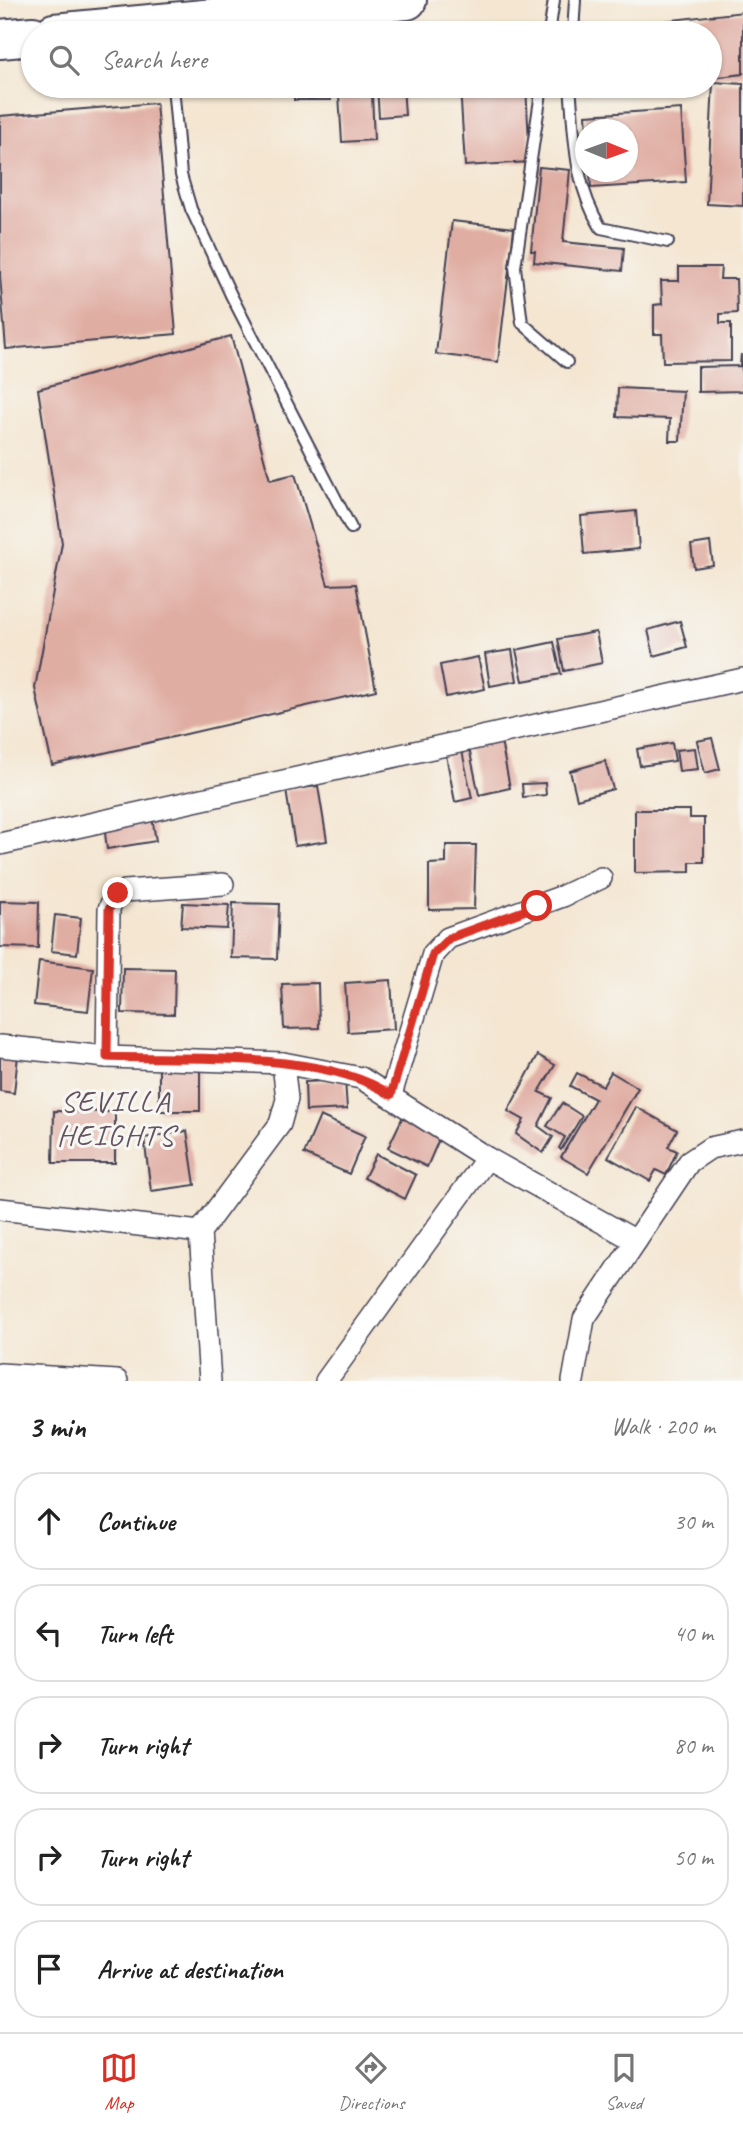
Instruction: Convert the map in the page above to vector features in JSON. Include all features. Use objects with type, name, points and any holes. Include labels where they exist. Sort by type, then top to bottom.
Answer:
[{"type":"highway","points":[[219,21],[383,1]]},
{"type":"highway","points":[[0,39],[21,37]]},
{"type":"street","points":[[0,844],[743,679]]},
{"type":"street","points":[[391,1095],[433,954],[449,938],[563,896],[601,878]]},
{"type":"street","points":[[107,1057],[109,909],[114,896],[124,891],[223,884]]},
{"type":"street","points":[[0,1046],[107,1057],[283,1063],[361,1078],[487,1158],[636,1241]]},
{"type":"street","points":[[211,1381],[200,1232],[280,1124],[287,1099],[283,1063]]},
{"type":"street","points":[[573,1381],[584,1319],[688,1162],[710,1148],[743,1141]]},
{"type":"street","points":[[326,1381],[487,1158]]},
{"type":"street","points":[[0,1209],[200,1232]]},
{"type":"street","points":[[0,1374],[117,1381]]},
{"type":"lane","points":[[551,21],[554,0]]},
{"type":"lane","points":[[574,21],[575,0]]},
{"type":"lane","points":[[174,98],[181,175],[191,209],[231,295],[351,528]]},
{"type":"lane","points":[[540,98],[515,267],[522,323],[567,362]]},
{"type":"lane","points":[[571,98],[579,177],[585,202],[601,228],[668,242]]},
{"type":"building","points":[[743,12],[743,74],[722,77],[722,21],[662,21]]},
{"type":"building","points":[[722,83],[743,84],[743,206],[707,204],[712,98],[722,98]]},
{"type":"building","points":[[294,98],[331,98],[331,100]]},
{"type":"building","points":[[339,98],[372,98],[374,140],[342,142]]},
{"type":"building","points":[[378,98],[404,98],[405,115],[379,117]]},
{"type":"building","points":[[461,98],[527,98],[530,162],[465,166]]},
{"type":"building","points":[[156,103],[176,334],[6,349],[0,276],[0,116]]},
{"type":"building","points":[[681,109],[686,182],[591,188],[591,182],[638,182],[638,119],[586,119],[586,115]]},
{"type":"building","points":[[539,167],[570,170],[563,242],[624,248],[622,271],[534,262],[535,251],[531,251]]},
{"type":"building","points":[[452,221],[514,228],[498,362],[436,354]]},
{"type":"building","points":[[679,267],[721,267],[720,279],[736,279],[737,313],[720,314],[720,323],[731,323],[731,361],[663,362],[662,334],[654,334],[654,305],[662,304],[661,281],[679,281]]},
{"type":"building","points":[[231,336],[270,480],[295,474],[328,585],[356,584],[376,690],[52,765],[35,688],[62,543],[38,389]]},
{"type":"building","points":[[741,354],[743,391],[698,392],[698,367],[740,366]]},
{"type":"building","points":[[618,388],[683,391],[680,441],[669,441],[670,419],[617,417]]},
{"type":"building","points":[[636,511],[639,549],[584,554],[581,516]]},
{"type":"building","points":[[710,542],[713,565],[694,568],[691,545]]},
{"type":"building","points":[[680,621],[687,647],[654,656],[648,630]]},
{"type":"building","points":[[596,632],[602,663],[564,671],[558,639]]},
{"type":"building","points":[[554,642],[561,674],[523,681],[516,650]]},
{"type":"building","points":[[512,650],[517,681],[490,686],[485,654]]},
{"type":"building","points":[[478,657],[485,689],[446,697],[440,665]]},
{"type":"building","points":[[500,736],[510,788],[479,795],[468,743]]},
{"type":"building","points":[[712,738],[720,769],[705,773],[697,741]]},
{"type":"building","points":[[672,743],[675,761],[640,766],[637,749]]},
{"type":"building","points":[[695,748],[698,769],[679,771],[676,750]]},
{"type":"building","points":[[462,751],[472,798],[455,802],[446,755]]},
{"type":"building","points":[[605,761],[613,789],[577,799],[570,771]]},
{"type":"building","points":[[545,783],[546,795],[523,797],[522,784]]},
{"type":"building","points":[[318,786],[327,841],[295,846],[286,790]]},
{"type":"building","points":[[635,810],[690,810],[690,818],[704,818],[704,862],[690,862],[690,872],[635,873]]},
{"type":"building","points":[[152,817],[156,841],[107,849],[104,825]]},
{"type":"building","points":[[446,845],[476,845],[474,909],[429,910],[429,864],[446,863]]},
{"type":"building","points":[[0,901],[39,902],[38,948],[0,947]]},
{"type":"building","points":[[183,903],[229,905],[227,929],[181,927]]},
{"type":"building","points":[[233,903],[279,904],[277,959],[231,958]]},
{"type":"building","points":[[55,915],[81,918],[77,954],[51,951]]},
{"type":"building","points":[[39,961],[93,968],[88,1011],[34,1005]]},
{"type":"building","points":[[123,968],[175,969],[174,1014],[122,1013]]},
{"type":"building","points":[[391,980],[394,1029],[348,1032],[345,983]]},
{"type":"building","points":[[318,983],[319,1028],[284,1029],[282,984]]},
{"type":"building","points":[[0,1052],[18,1055],[14,1093],[0,1091]]},
{"type":"building","points":[[538,1055],[555,1065],[539,1092],[552,1098],[538,1126],[553,1137],[543,1153],[516,1134],[524,1120],[508,1111]]},
{"type":"building","points":[[200,1066],[200,1111],[159,1111],[159,1067]]},
{"type":"building","points":[[611,1072],[638,1088],[588,1173],[561,1157],[595,1099],[570,1086],[577,1073],[603,1086]]},
{"type":"building","points":[[345,1080],[347,1109],[306,1111],[305,1082]]},
{"type":"building","points":[[562,1103],[582,1116],[561,1150],[559,1148],[565,1137],[547,1126]]},
{"type":"building","points":[[636,1107],[677,1130],[668,1147],[677,1151],[666,1175],[656,1170],[650,1181],[608,1157]]},
{"type":"building","points":[[54,1111],[115,1112],[115,1163],[53,1163]]},
{"type":"building","points":[[405,1112],[443,1130],[427,1167],[388,1148]]},
{"type":"building","points":[[320,1116],[365,1136],[349,1174],[304,1154]]},
{"type":"building","points":[[187,1131],[195,1185],[151,1191],[144,1138]]},
{"type":"building","points":[[376,1154],[416,1175],[405,1199],[364,1178]]},
{"type":"district","name":"SEVILLA HEIGHTS","points":[[116,1118]]},
{"type":"route","points":[[118,893],[109,909],[107,1057],[283,1063],[361,1078],[391,1095],[433,954],[449,938],[537,906]]}]
